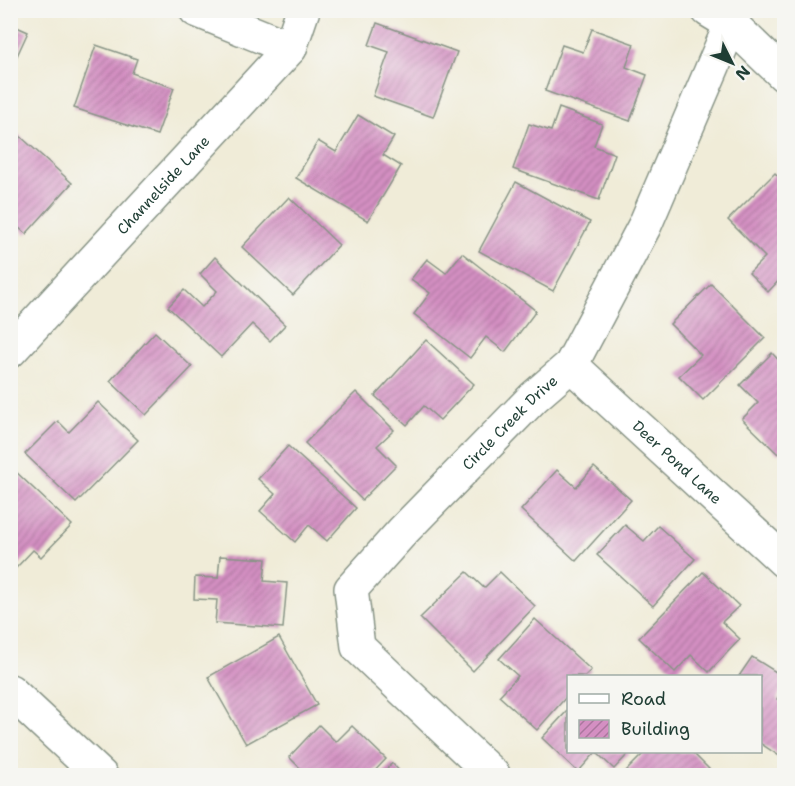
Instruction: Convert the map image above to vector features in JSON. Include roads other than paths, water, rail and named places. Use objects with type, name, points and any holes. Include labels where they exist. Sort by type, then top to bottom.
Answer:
[{"type":"street","points":[[196,10],[290,48]]},
{"type":"street","name":"Channelside Lane","points":[[11,348],[290,48],[303,10]]},
{"type":"street","points":[[725,15],[784,75]]},
{"type":"street","name":"Circle Creek Drive","points":[[494,776],[358,647],[351,589],[460,472],[534,397],[571,365],[645,225],[725,15]]},
{"type":"street","name":"Deer Pond Lane","points":[[571,365],[784,561]]},
{"type":"street","points":[[10,692],[101,776]]}]
